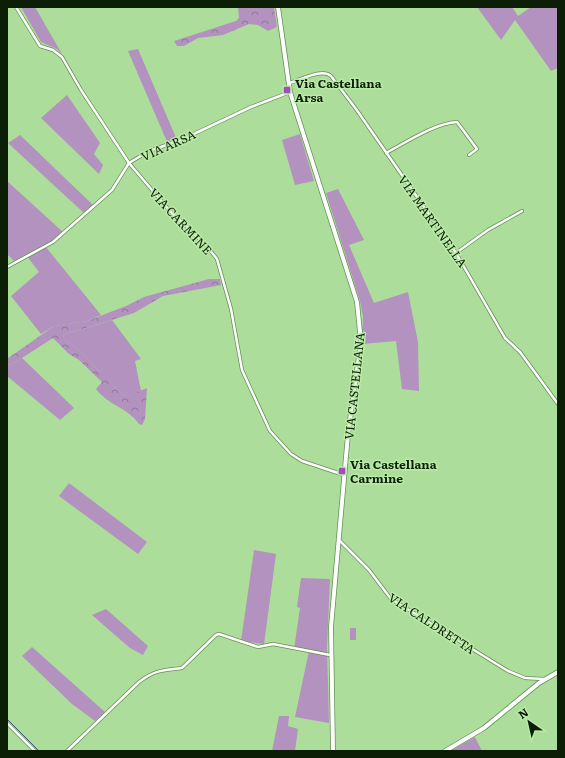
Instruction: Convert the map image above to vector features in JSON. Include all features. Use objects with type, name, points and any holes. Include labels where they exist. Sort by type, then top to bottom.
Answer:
[{"type":"main road","name":"VIA CASTELLANA","points":[[278,7],[290,92],[357,302],[361,342],[344,475],[330,655],[333,751]]},
{"type":"main road","points":[[445,751],[484,728],[544,679],[558,672]]},
{"type":"street","name":"VIA CARMINE","points":[[16,7],[40,46],[53,50],[62,57],[81,90],[129,163],[169,210],[205,244],[217,259],[231,309],[242,370],[270,431],[291,454],[302,461],[344,475]]},
{"type":"street","name":"VIA MARTINELLA","points":[[288,83],[320,72],[328,74],[356,109],[456,253],[505,338],[520,352],[556,399],[558,404]]},
{"type":"street","name":"VIA ARSA","points":[[7,267],[53,242],[112,190],[129,163],[149,151],[181,140],[251,107],[290,92]]},
{"type":"street","points":[[386,154],[421,135],[457,122],[477,149],[469,155]]},
{"type":"street","points":[[456,253],[488,230],[522,210]]},
{"type":"street","name":"VIA CALDRETTA","points":[[338,539],[369,570],[380,587],[391,599],[508,671],[525,678],[544,679]]},
{"type":"street","points":[[66,751],[139,682],[162,669],[182,668],[216,635],[225,636],[258,647],[273,644],[330,655]]},
{"type":"street","points":[[7,723],[35,751]]},
{"type":"green space","points":[[21,7],[35,7],[62,54],[57,49],[41,42]]},
{"type":"green space","points":[[238,7],[274,7],[277,27],[268,31],[258,25],[249,24],[223,35],[198,38],[184,46],[177,46],[174,41],[236,21],[239,18]]},
{"type":"green space","points":[[477,7],[512,7],[518,16],[531,7],[558,7],[558,68],[551,71],[515,20],[501,40]]},
{"type":"green space","points":[[138,49],[177,140],[168,144],[128,51]]},
{"type":"green space","points":[[67,95],[100,143],[94,154],[103,165],[99,174],[41,118]]},
{"type":"green space","points":[[300,134],[314,181],[295,185],[282,140]]},
{"type":"green space","points":[[20,135],[93,205],[84,213],[8,143]]},
{"type":"green space","points":[[7,181],[64,233],[45,246],[101,315],[87,321],[54,326],[41,334],[11,296],[39,272],[26,255],[14,261],[7,254]]},
{"type":"green space","points":[[338,189],[364,240],[349,245],[374,303],[408,292],[418,342],[419,391],[402,389],[396,341],[362,344],[363,317],[360,301],[326,193]]},
{"type":"green space","points":[[209,279],[220,279],[221,285],[163,296],[134,313],[63,335],[64,339],[81,352],[98,370],[107,375],[115,388],[123,395],[127,396],[147,388],[145,419],[142,425],[129,414],[106,399],[96,389],[102,382],[79,360],[69,354],[53,338],[11,365],[7,364],[7,359],[54,326],[87,321],[126,306],[144,297]]},
{"type":"green space","points":[[112,320],[141,359],[135,361],[141,391],[127,396],[123,395],[115,388],[106,375],[98,370],[81,352],[64,339],[63,335]]},
{"type":"green space","points":[[22,358],[74,408],[60,420],[7,376],[7,364],[11,365]]},
{"type":"green space","points":[[69,483],[147,542],[138,554],[59,496]]},
{"type":"green space","points":[[254,550],[276,554],[264,644],[241,641]]},
{"type":"green space","points":[[301,578],[330,579],[327,647],[329,723],[295,717],[309,651],[294,649],[300,608],[297,607]]},
{"type":"green space","points":[[106,609],[148,646],[143,655],[130,648],[92,615]]},
{"type":"green space","points":[[350,628],[356,628],[356,640],[350,640]]},
{"type":"green space","points":[[32,647],[105,712],[95,721],[72,704],[22,656]]},
{"type":"green space","points":[[279,716],[289,716],[288,726],[298,729],[295,751],[272,751]]},
{"type":"green space","points":[[475,737],[482,751],[450,751]]},
{"type":"waterway","points":[[7,719],[39,751]]},
{"type":"place","name":"Via Castellana Arsa","points":[[287,90]]},
{"type":"place","name":"Via Castellana Carmine","points":[[342,471]]}]
